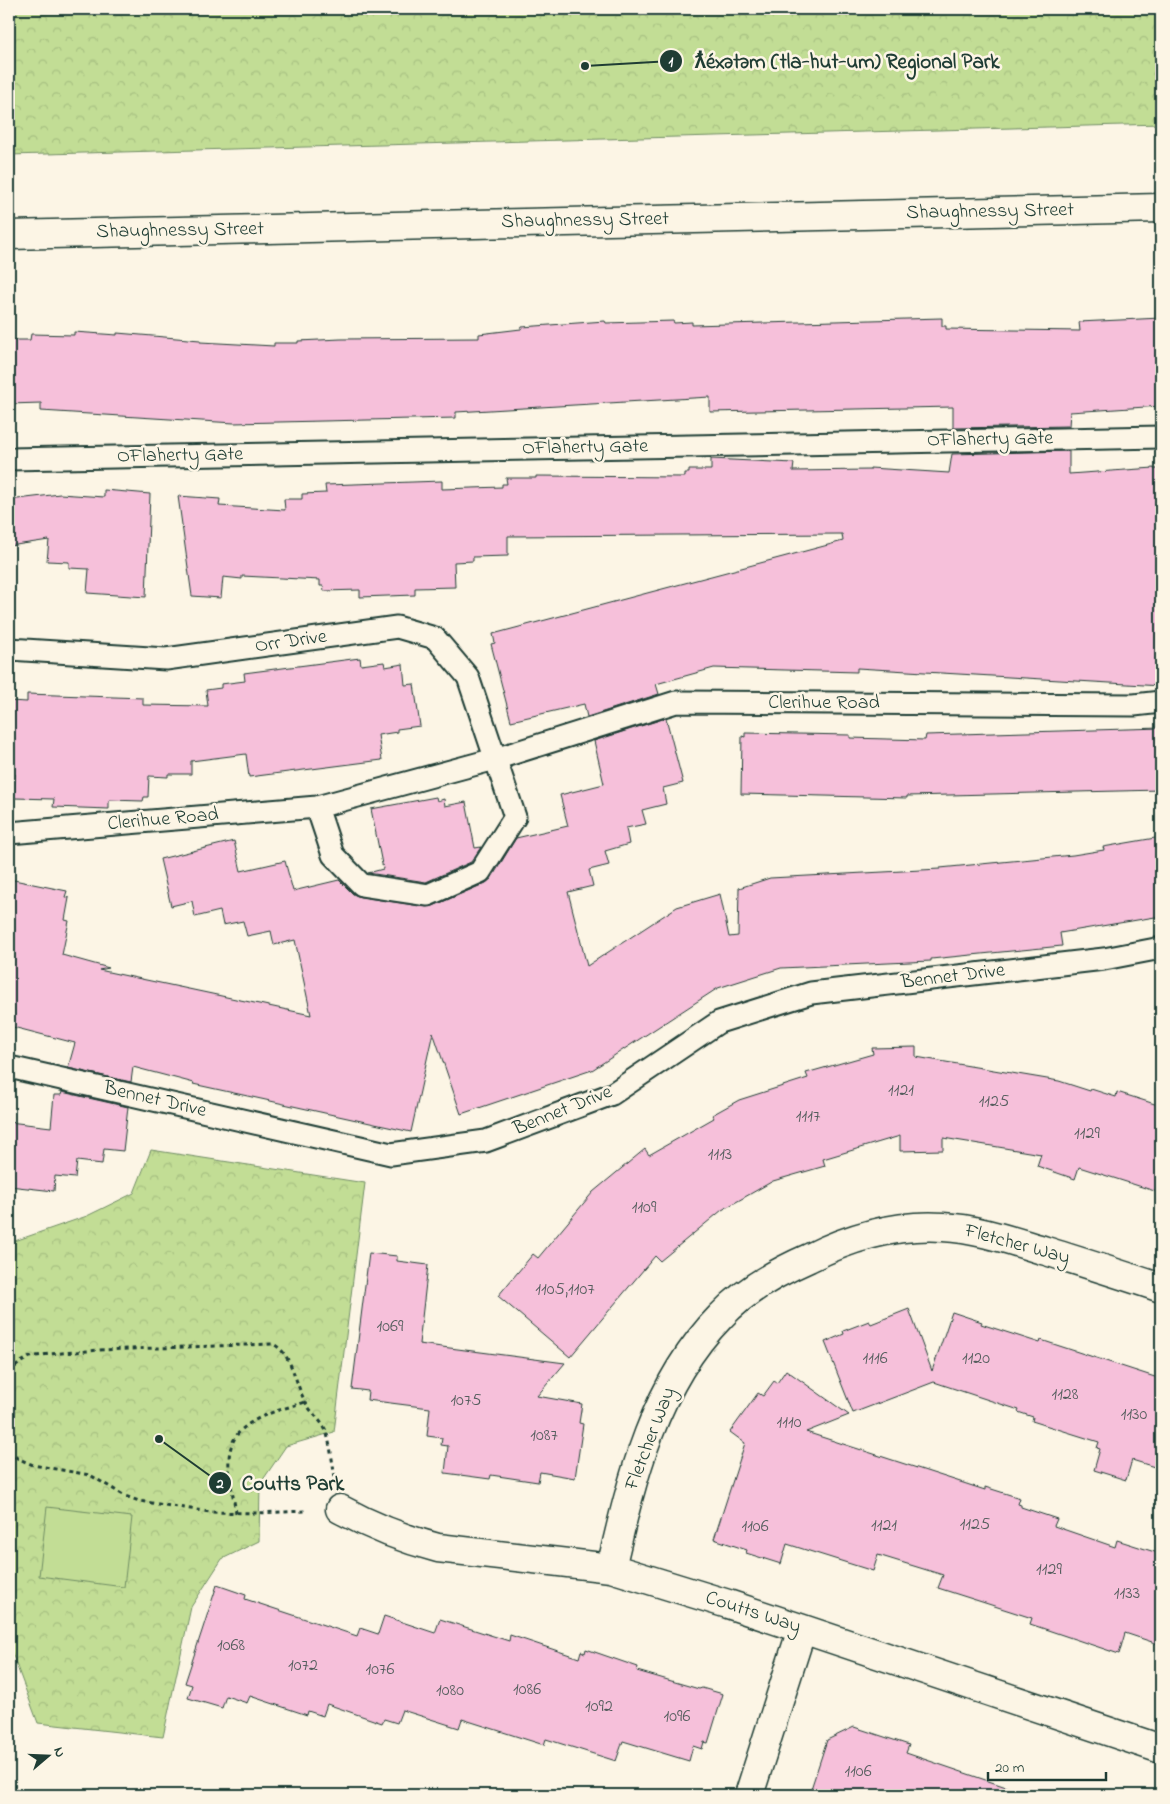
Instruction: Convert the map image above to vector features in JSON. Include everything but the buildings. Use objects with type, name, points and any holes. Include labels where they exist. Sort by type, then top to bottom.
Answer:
[{"type":"street","name":"Shaughnessy Street","points":[[9,235],[1161,208]]},
{"type":"street","name":"Fletcher Way","points":[[611,1568],[635,1476],[653,1422],[668,1388],[690,1352],[722,1315],[759,1285],[784,1269],[826,1249],[870,1234],[905,1227],[944,1227],[992,1234],[1161,1288]]},
{"type":"street","name":"Coutts Way","points":[[340,1509],[385,1531],[438,1548],[611,1568],[728,1604],[1161,1749]]},
{"type":"street","points":[[749,1795],[802,1629]]},
{"type":"lane","name":"OFlaherty Gate","points":[[9,459],[1161,436]]},
{"type":"lane","name":"Orr Drive","points":[[9,648],[166,660],[397,627],[435,638],[468,677],[495,759]]},
{"type":"lane","name":"Clerihue Road","points":[[9,833],[317,807],[495,759],[676,702],[1124,705],[1161,702]]},
{"type":"lane","points":[[317,807],[333,856],[362,885],[428,894],[480,872],[515,817],[495,759]]},
{"type":"lane","name":"Bennet Drive","points":[[9,1067],[391,1154],[486,1142],[612,1094],[719,1022],[811,994],[1104,959],[1161,948]]},
{"type":"path","points":[[9,1372],[20,1362],[49,1354],[100,1350],[273,1344],[286,1356],[305,1402],[325,1429],[330,1444],[340,1509],[264,1513],[210,1512],[132,1499],[90,1475],[33,1465],[9,1452]]},
{"type":"path","points":[[236,1513],[230,1469],[230,1452],[234,1439],[239,1432],[255,1421],[305,1402]]},
{"type":"green space","points":[[9,9],[1161,9],[1161,124],[9,155]]},
{"type":"green space","points":[[151,1150],[365,1183],[334,1432],[286,1446],[260,1484],[259,1541],[222,1559],[191,1607],[163,1737],[38,1723],[9,1645],[9,1243],[87,1216],[134,1193]]},
{"type":"green space","points":[[47,1507],[132,1517],[124,1587],[39,1576]]},
{"type":"place","name":"ƛ̓éxətəm (tla-hut-um) Regional Park","points":[[585,66]]},
{"type":"place","name":"Coutts Park","points":[[159,1439]]}]
